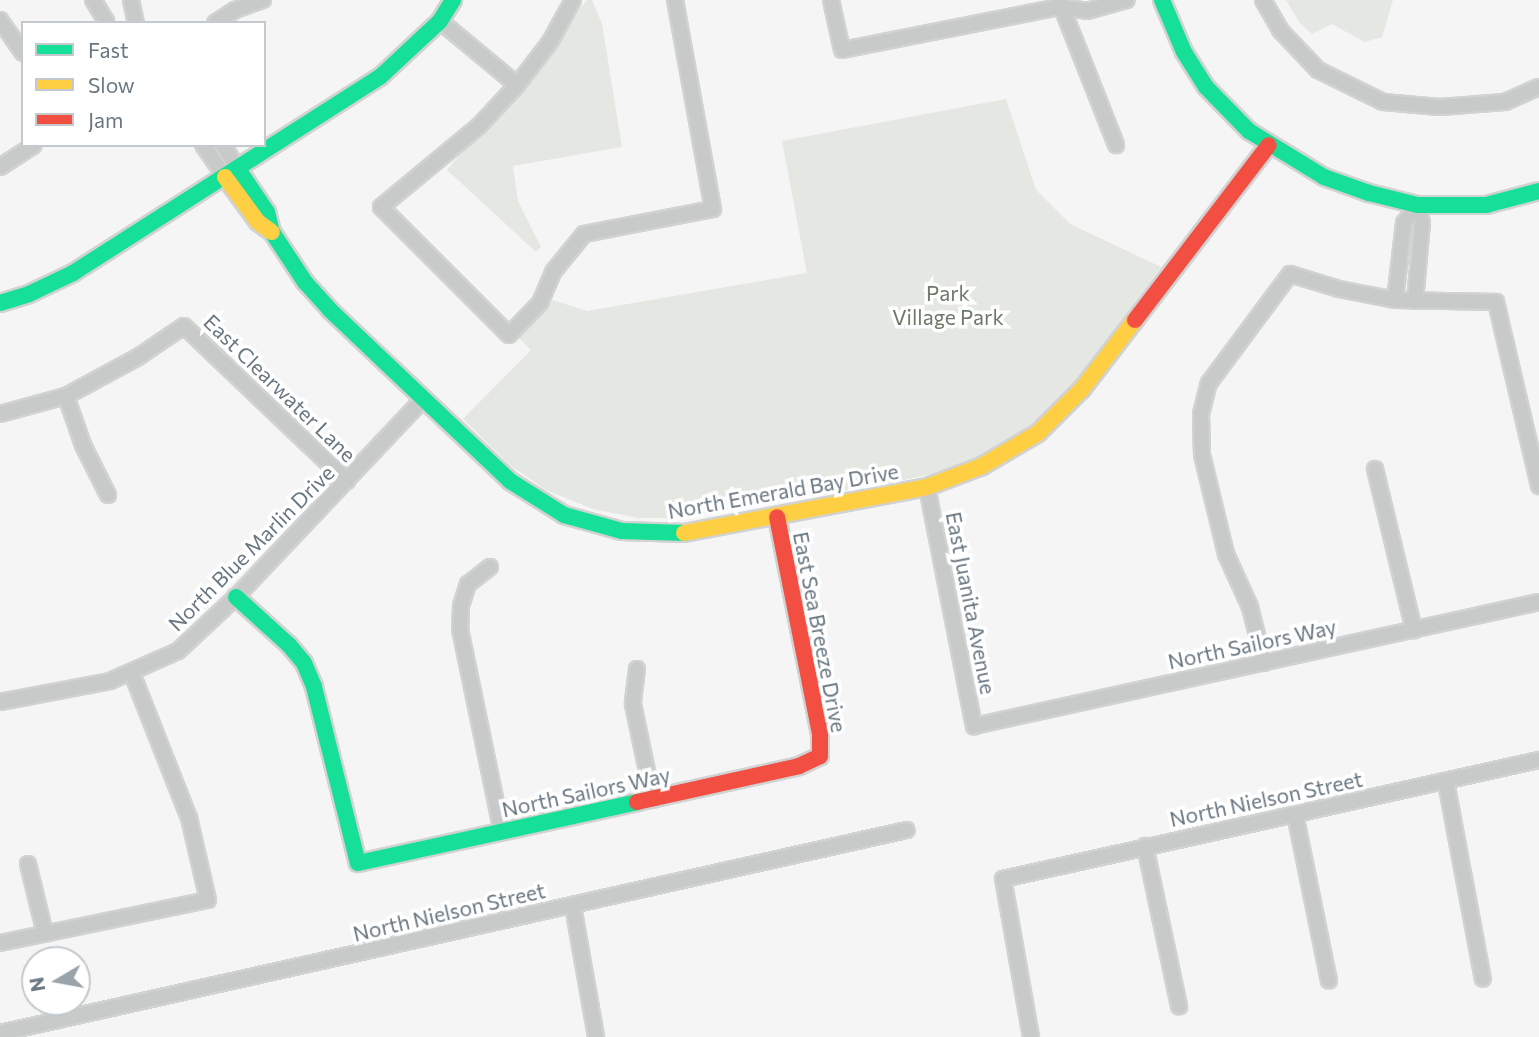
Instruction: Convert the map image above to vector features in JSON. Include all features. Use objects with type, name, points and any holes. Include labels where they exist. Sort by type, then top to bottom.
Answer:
[{"type":"street","points":[[93,0],[106,21]]},
{"type":"street","points":[[131,0],[135,21]]},
{"type":"street","points":[[218,21],[235,10],[263,0]]},
{"type":"street","points":[[0,303],[40,290],[74,273],[380,77],[440,21],[453,0]]},
{"type":"street","points":[[573,0],[550,42],[517,85],[479,126],[380,207],[509,334],[540,303],[553,272],[584,234],[713,209],[675,0]]},
{"type":"street","points":[[831,0],[842,50],[1063,2],[1087,11],[1128,0]]},
{"type":"street","points":[[1162,0],[1184,52],[1206,87],[1249,131],[1324,177],[1369,193],[1418,205],[1486,205],[1539,191]]},
{"type":"street","points":[[1263,0],[1280,30],[1318,70],[1383,102],[1440,107],[1505,102],[1539,87]]},
{"type":"street","points":[[1063,2],[1116,145]]},
{"type":"street","points":[[0,20],[21,50]]},
{"type":"street","points":[[440,21],[517,85]]},
{"type":"street","name":"North Emerald Bay Drive","points":[[205,147],[267,212],[272,232],[318,297],[510,481],[564,515],[622,531],[677,534],[927,487],[982,466],[1038,433],[1061,414],[1269,145]]},
{"type":"street","points":[[0,167],[31,147]]},
{"type":"street","name":"North Emerald Bay Drive","points":[[224,147],[232,173]]},
{"type":"street","points":[[1395,300],[1404,223],[1418,205]]},
{"type":"street","points":[[1415,301],[1422,223],[1418,205]]},
{"type":"street","points":[[1264,663],[1250,607],[1226,554],[1202,455],[1201,414],[1209,383],[1290,274],[1339,289],[1395,300],[1496,302],[1539,486]]},
{"type":"street","name":"East Clearwater Lane","points":[[66,396],[138,357],[184,326],[347,481]]},
{"type":"street","points":[[0,414],[66,396],[83,444],[108,495]]},
{"type":"street","name":"North Blue Marlin Drive","points":[[0,702],[110,681],[178,651],[236,597],[423,399]]},
{"type":"street","points":[[1376,469],[1414,630]]},
{"type":"street","name":"East Juanita Avenue","points":[[927,487],[974,726]]},
{"type":"street","name":"East Sea Breeze Drive","points":[[777,517],[820,734],[820,755]]},
{"type":"street","points":[[489,567],[468,584],[461,606],[460,629],[502,831]]},
{"type":"street","name":"North Sailors Way","points":[[236,597],[289,645],[304,663],[314,687],[358,863],[799,766],[820,755]]},
{"type":"street","name":"North Sailors Way","points":[[974,726],[1539,602]]},
{"type":"street","points":[[637,669],[633,704],[653,800]]},
{"type":"street","points":[[0,943],[208,900],[189,818],[132,673]]},
{"type":"street","name":"North Nielson Street","points":[[1031,1037],[1003,879],[1539,760]]},
{"type":"street","points":[[1446,782],[1483,979]]},
{"type":"street","points":[[1296,814],[1329,981]]},
{"type":"street","name":"North Nielson Street","points":[[0,1033],[18,1033],[907,830]]},
{"type":"street","points":[[1146,846],[1179,1006]]},
{"type":"street","points":[[28,864],[45,933]]},
{"type":"street","points":[[573,906],[596,1037]]},
{"type":"green space","points":[[587,0],[592,0],[602,24],[622,147],[513,166],[518,201],[541,247],[536,252],[447,170]]},
{"type":"green space","points":[[1286,0],[1393,0],[1382,37],[1365,42],[1332,24],[1312,34],[1299,22]]},
{"type":"green space","name":"Park Village Park","points":[[1006,99],[1036,190],[1070,224],[1161,267],[1065,395],[1027,428],[973,459],[944,471],[895,482],[681,518],[638,518],[593,509],[546,490],[510,465],[463,419],[531,350],[519,338],[553,300],[587,311],[807,273],[782,141]]},
{"type":"traffic: fast","points":[[0,303],[29,294],[73,273],[380,77],[440,21],[453,0]]},
{"type":"traffic: fast","points":[[1162,0],[1184,52],[1206,87],[1249,131],[1324,177],[1369,193],[1418,205],[1486,205],[1539,191]]},
{"type":"traffic: fast","points":[[238,169],[267,212],[272,232],[305,282],[330,310],[510,481],[564,515],[622,531],[684,533]]},
{"type":"traffic: fast","points":[[236,597],[289,645],[304,663],[314,687],[358,863],[637,802]]},
{"type":"traffic: slow","points":[[225,177],[258,222],[272,232]]},
{"type":"traffic: slow","points":[[684,533],[927,487],[982,466],[1038,433],[1082,389],[1135,320]]},
{"type":"traffic: jam","points":[[1135,320],[1269,145]]},
{"type":"traffic: jam","points":[[637,802],[799,766],[820,756],[820,734],[777,517]]}]
